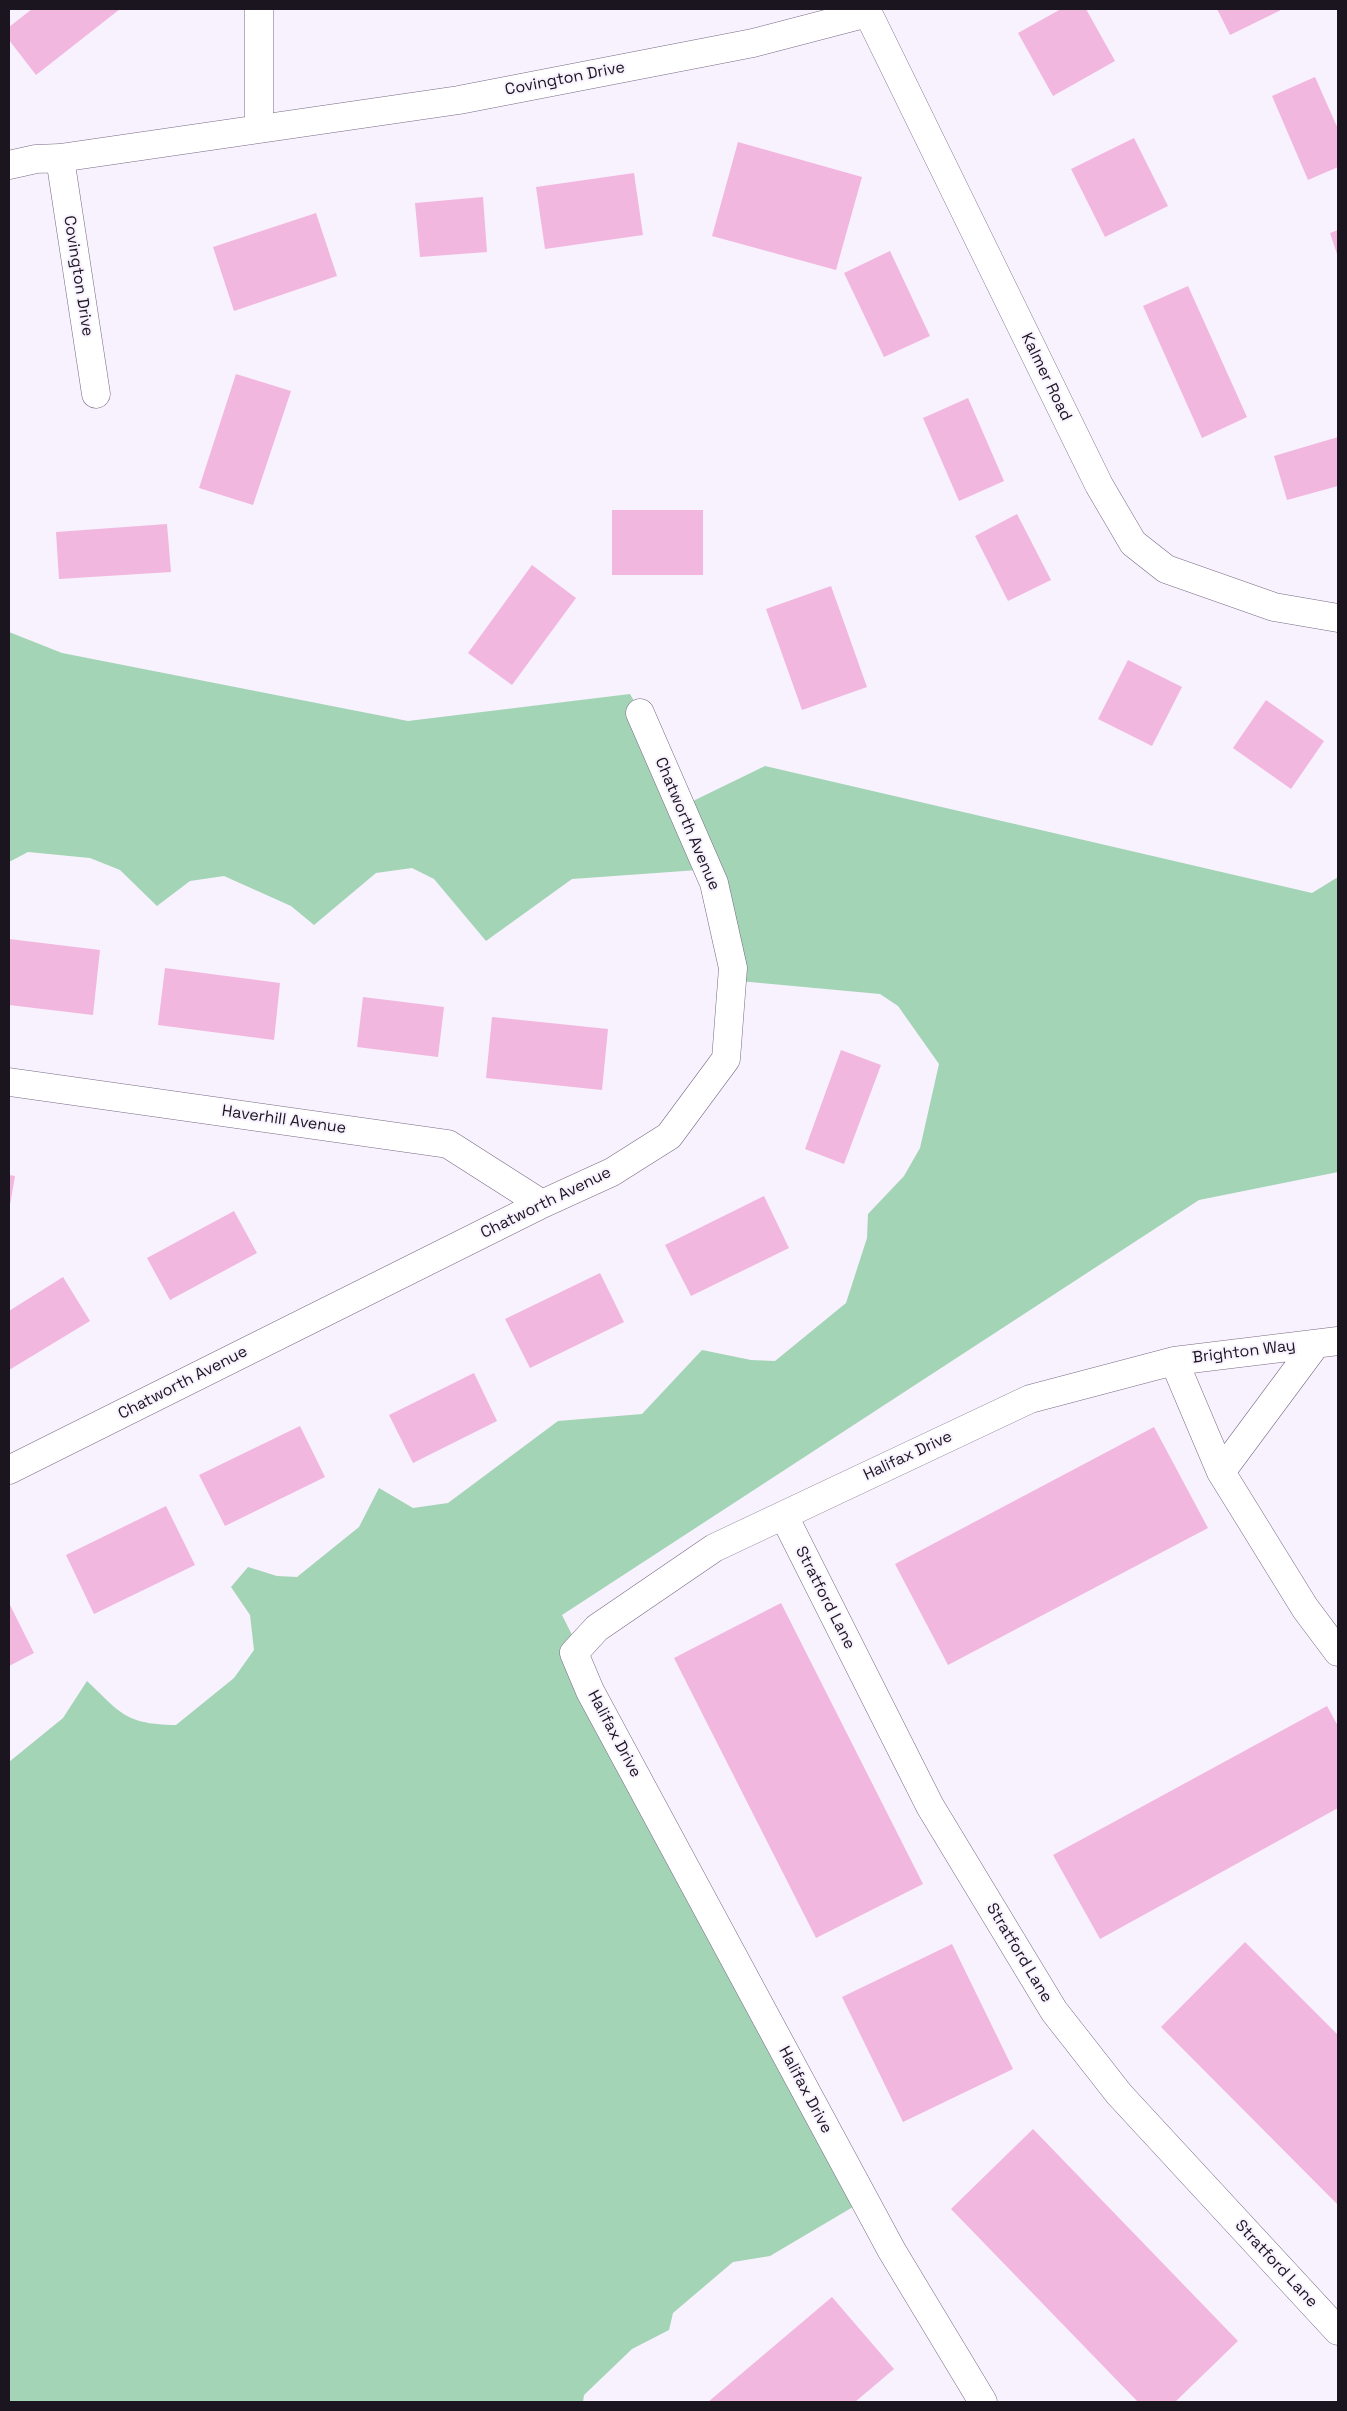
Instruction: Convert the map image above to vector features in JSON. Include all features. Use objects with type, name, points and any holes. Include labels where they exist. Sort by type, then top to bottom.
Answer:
[{"type":"street","points":[[259,9],[260,129]]},
{"type":"street","name":"Covington Drive","points":[[9,165],[36,159],[60,158],[459,100],[753,43],[867,11]]},
{"type":"street","name":"Kalmer Road","points":[[867,11],[1099,485],[1133,543],[1166,569],[1274,607],[1338,618]]},
{"type":"street","name":"Covington Drive","points":[[60,158],[96,394]]},
{"type":"street","name":"Chatworth Avenue","points":[[9,1470],[542,1204],[612,1172],[670,1136],[726,1059],[733,968],[714,883],[640,713]]},
{"type":"street","name":"Haverhill Avenue","points":[[9,1082],[448,1144],[542,1204]]},
{"type":"street","name":"Brighton Way","points":[[1327,1342],[1174,1360],[1221,1472],[1305,1608],[1338,1652]]},
{"type":"street","name":"Brighton Way","points":[[1221,1472],[1327,1342]]},
{"type":"street","name":"Halifax Drive","points":[[983,2402],[892,2251],[590,1691],[574,1653],[597,1628],[707,1553],[1030,1399],[1174,1360]]},
{"type":"street","name":"Stratford Lane","points":[[784,1516],[930,1806],[1054,2011],[1119,2094],[1338,2332]]},
{"type":"green space","points":[[9,632],[62,653],[408,721],[630,694],[693,801],[765,766],[1312,893],[1338,877],[1338,1172],[1199,1200],[562,1615],[858,2204],[770,2256],[733,2262],[673,2313],[669,2330],[632,2349],[584,2395],[583,2402],[9,2402],[9,1762],[63,1718],[87,1681],[108,1702],[126,1715],[146,1722],[176,1725],[234,1678],[254,1650],[250,1615],[231,1587],[248,1567],[277,1576],[297,1577],[359,1527],[379,1488],[413,1508],[448,1503],[558,1421],[642,1414],[702,1350],[751,1360],[775,1361],[846,1303],[867,1238],[868,1214],[904,1176],[920,1148],[939,1064],[898,1006],[880,994],[739,981],[712,869],[572,879],[486,941],[434,879],[412,868],[376,873],[314,925],[291,906],[224,876],[190,881],[157,906],[120,870],[90,858],[28,852],[9,862]]},
{"type":"building","points":[[32,9],[120,9],[36,75],[9,40],[9,27]]},
{"type":"building","points":[[1061,9],[1086,9],[1115,61],[1053,96],[1018,33]]},
{"type":"building","points":[[1217,9],[1283,9],[1230,35]]},
{"type":"building","points":[[1315,77],[1338,129],[1338,167],[1308,180],[1272,96]]},
{"type":"building","points":[[1134,138],[1168,206],[1105,237],[1071,169]]},
{"type":"building","points":[[738,142],[862,177],[836,270],[712,236]]},
{"type":"building","points":[[634,173],[643,235],[545,249],[536,187]]},
{"type":"building","points":[[483,197],[487,252],[420,257],[415,203]]},
{"type":"building","points":[[316,213],[337,276],[234,311],[213,247]]},
{"type":"building","points":[[1338,230],[1338,257],[1330,233]]},
{"type":"building","points":[[890,251],[930,336],[884,357],[844,273]]},
{"type":"building","points":[[1188,286],[1247,417],[1202,438],[1143,306]]},
{"type":"building","points":[[236,374],[291,391],[253,505],[199,488]]},
{"type":"building","points":[[968,398],[1004,481],[959,501],[923,418]]},
{"type":"building","points":[[1338,437],[1338,486],[1287,500],[1274,456]]},
{"type":"building","points":[[612,510],[703,510],[703,575],[612,575]]},
{"type":"building","points":[[1017,514],[1051,580],[1008,601],[975,536]]},
{"type":"building","points":[[167,524],[171,572],[59,579],[56,532]]},
{"type":"building","points":[[532,565],[576,598],[512,685],[468,653]]},
{"type":"building","points":[[831,586],[867,687],[802,710],[766,609]]},
{"type":"building","points":[[1128,660],[1182,687],[1152,746],[1098,719]]},
{"type":"building","points":[[1266,700],[1324,741],[1291,789],[1233,748]]},
{"type":"building","points":[[9,939],[100,950],[93,1015],[9,1005]]},
{"type":"building","points":[[165,968],[280,983],[274,1040],[158,1025]]},
{"type":"building","points":[[363,997],[444,1007],[438,1057],[357,1047]]},
{"type":"building","points":[[492,1017],[608,1029],[602,1090],[486,1078]]},
{"type":"building","points":[[841,1050],[881,1065],[844,1164],[805,1149]]},
{"type":"building","points":[[9,1175],[15,1176],[10,1205],[9,1205]]},
{"type":"building","points":[[764,1196],[789,1248],[691,1296],[665,1245]]},
{"type":"building","points":[[234,1211],[257,1253],[170,1300],[147,1258]]},
{"type":"building","points":[[600,1273],[624,1322],[530,1368],[505,1319]]},
{"type":"building","points":[[63,1277],[90,1321],[9,1370],[9,1311]]},
{"type":"building","points":[[474,1373],[497,1421],[413,1463],[389,1415]]},
{"type":"building","points":[[300,1426],[325,1477],[225,1526],[199,1475]]},
{"type":"building","points":[[1154,1427],[1208,1528],[948,1665],[895,1564]]},
{"type":"building","points":[[166,1506],[195,1565],[94,1614],[66,1555]]},
{"type":"building","points":[[9,1603],[34,1653],[9,1666]]},
{"type":"building","points":[[781,1603],[923,1884],[816,1938],[674,1658]]},
{"type":"building","points":[[1327,1706],[1338,1726],[1338,1808],[1100,1939],[1053,1855]]},
{"type":"building","points":[[1245,1942],[1338,2035],[1338,2205],[1161,2027]]},
{"type":"building","points":[[952,1944],[1013,2069],[903,2122],[842,1997]]},
{"type":"building","points":[[1033,2129],[1238,2341],[1175,2402],[1138,2402],[951,2209]]},
{"type":"building","points":[[832,2297],[894,2369],[855,2402],[708,2402]]}]
